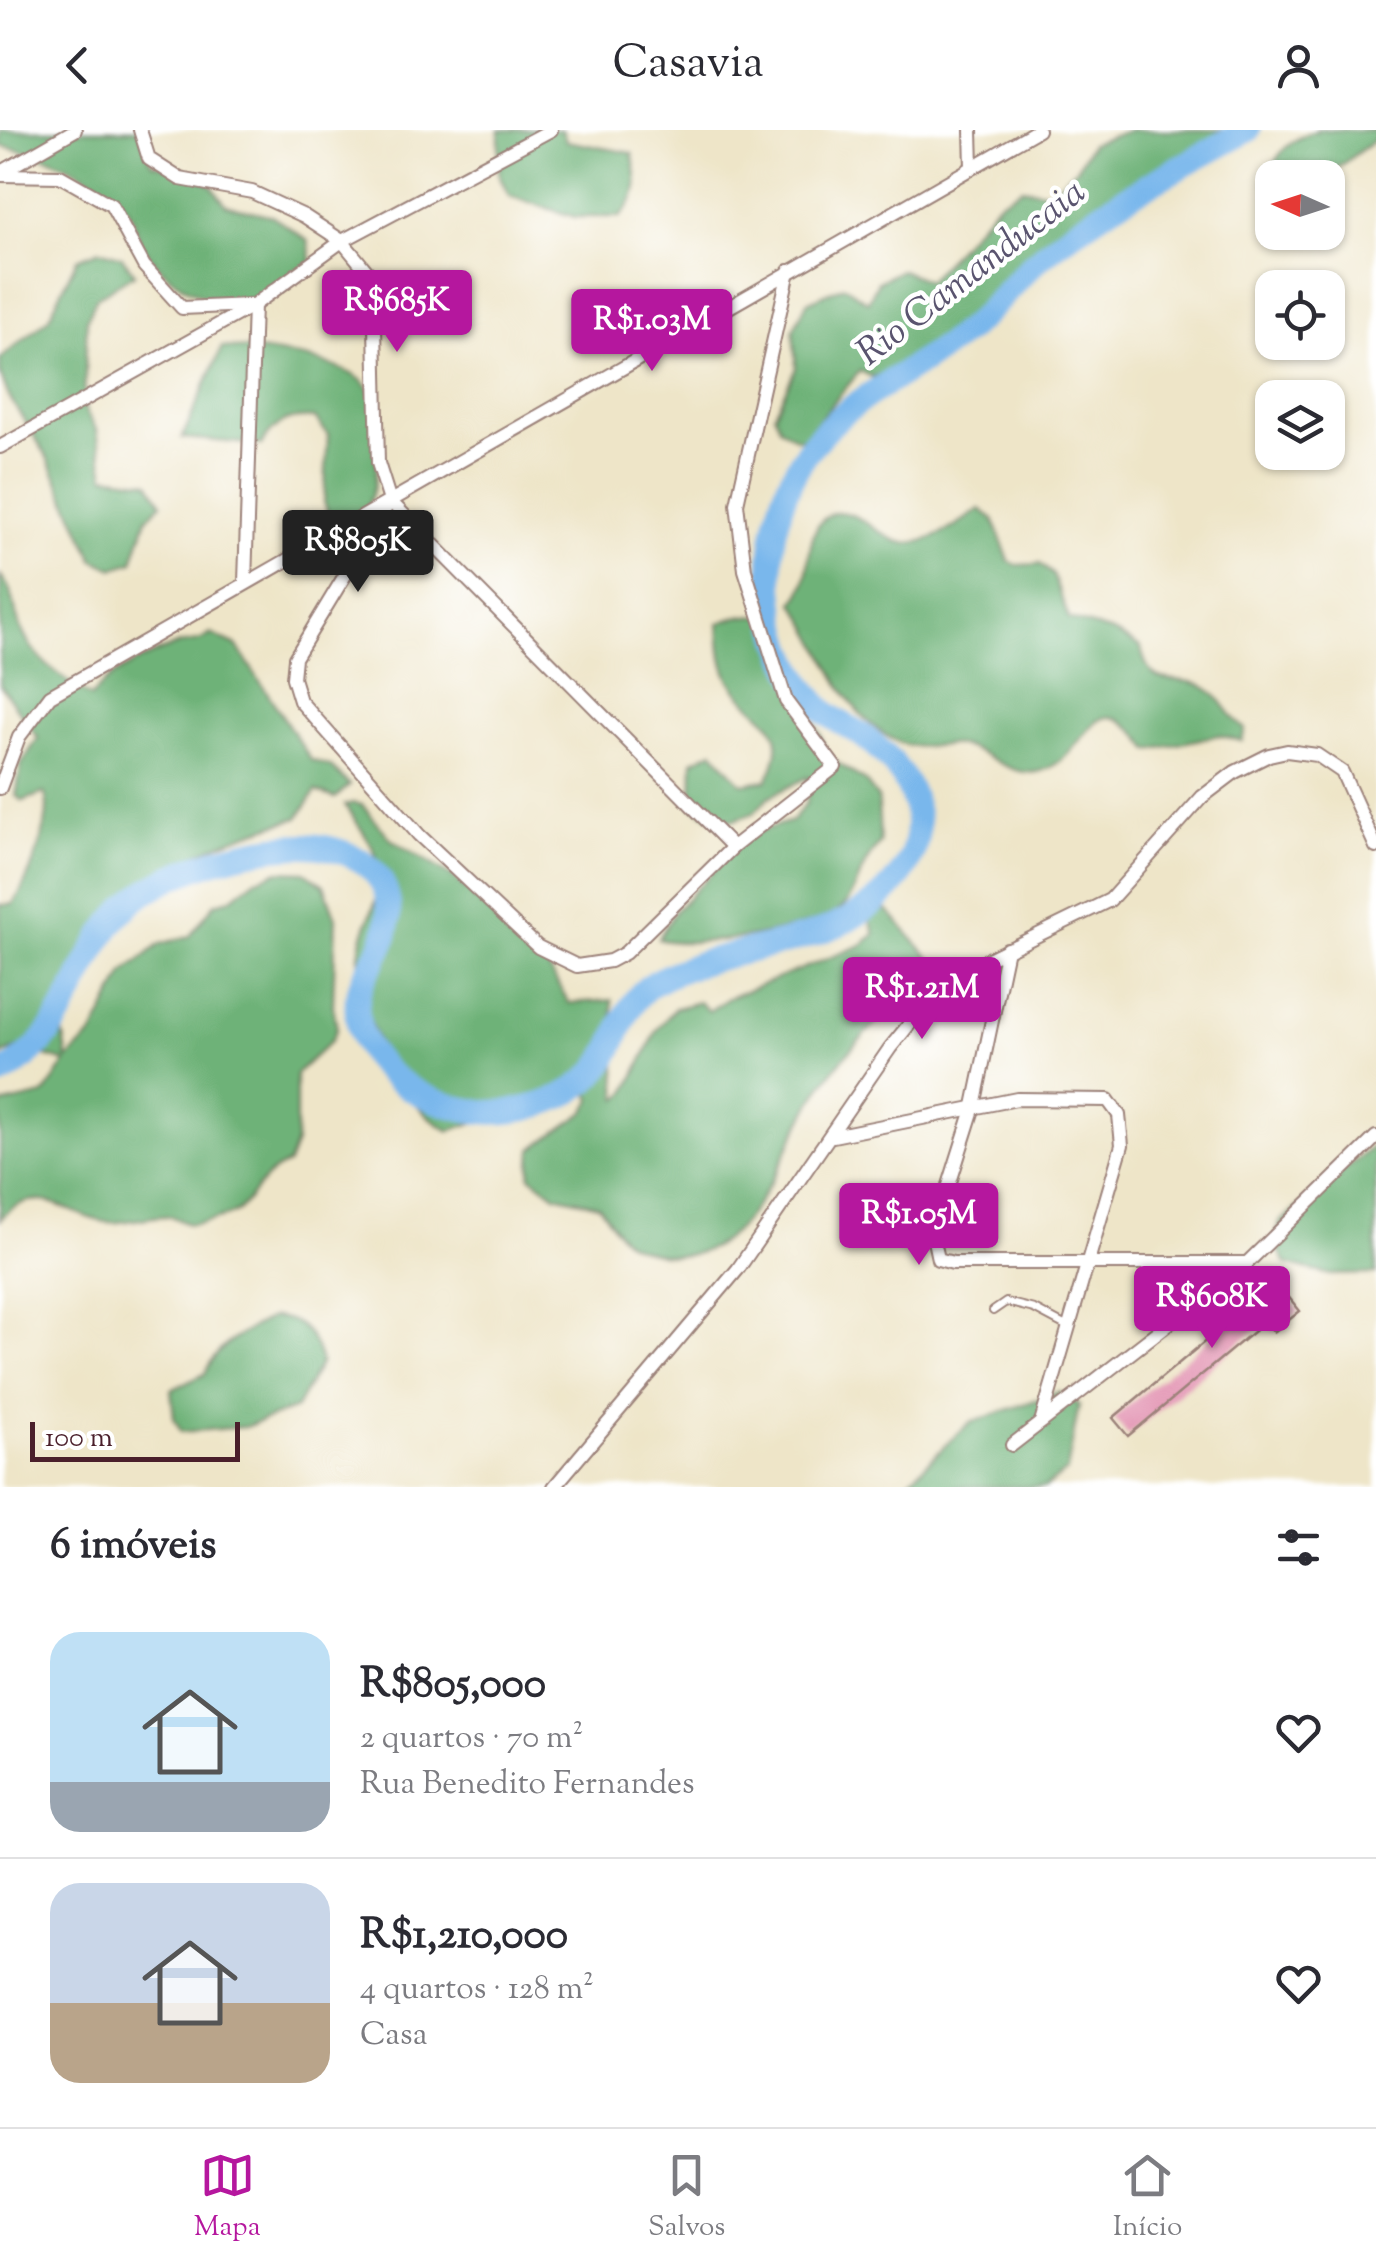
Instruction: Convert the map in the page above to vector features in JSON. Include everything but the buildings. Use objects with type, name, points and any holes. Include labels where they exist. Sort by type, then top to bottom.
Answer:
[{"type":"street","points":[[0,174],[75,130]]},
{"type":"street","points":[[140,130],[149,159],[180,179],[252,192],[304,216],[342,242],[374,280],[378,463],[390,500],[733,846]]},
{"type":"street","points":[[0,447],[254,305],[342,242],[551,130]]},
{"type":"street","points":[[970,130],[972,167]]},
{"type":"street","points":[[0,788],[20,737],[50,696],[1038,130]]},
{"type":"street","points":[[0,174],[60,176],[111,205],[144,266],[182,308],[254,305]]},
{"type":"street","points":[[390,500],[296,658],[292,678],[300,700],[420,836],[538,947],[563,962],[592,965],[625,953],[733,846],[835,767],[786,701],[746,570],[737,504],[789,271]]},
{"type":"street","points":[[245,582],[254,305]]},
{"type":"street","points":[[554,1487],[738,1268],[833,1136],[890,1048],[924,1006],[958,974],[1110,900],[1202,797],[1268,755],[1287,751],[1316,755],[1342,772],[1376,847]]},
{"type":"street","points":[[1007,950],[974,1106],[933,1236],[938,1259],[953,1263],[1247,1263]]},
{"type":"street","points":[[833,1136],[1017,1099],[1108,1100],[1119,1115],[1122,1145],[1041,1422]]},
{"type":"street","points":[[1012,1445],[1247,1263],[1376,1136]]},
{"type":"lane","points":[[993,1311],[1006,1302],[1016,1302],[1068,1328]]},
{"type":"green space","points":[[0,130],[139,130],[151,163],[195,175],[213,187],[226,205],[273,216],[308,241],[312,264],[252,299],[219,300],[188,290],[151,257],[127,209],[110,192],[66,165],[0,146]]},
{"type":"green space","points":[[499,130],[562,130],[566,141],[632,153],[637,180],[631,202],[620,217],[575,217],[509,196],[499,175]]},
{"type":"green space","points":[[1130,130],[1243,130],[1160,188],[1093,222],[1050,255],[1011,303],[992,318],[909,367],[872,377],[860,371],[804,438],[797,439],[780,428],[774,414],[796,368],[793,330],[807,302],[844,286],[868,302],[878,282],[901,270],[928,281],[1000,201],[1022,188],[1050,192],[1076,169],[1091,144]]},
{"type":"green space","points":[[1319,130],[1376,130],[1376,139],[1345,162],[1276,160],[1299,138]]},
{"type":"green space","points":[[100,250],[122,257],[135,274],[97,297],[87,319],[84,408],[97,431],[105,476],[149,482],[162,503],[147,518],[133,562],[113,569],[94,560],[45,453],[9,397],[0,374],[0,359],[48,319],[77,259]]},
{"type":"green space","points":[[222,347],[306,358],[350,373],[365,383],[374,401],[377,465],[372,496],[356,524],[331,522],[324,502],[328,435],[315,418],[284,422],[261,445],[182,438]]},
{"type":"green space","points":[[980,509],[993,518],[1009,561],[1017,565],[1040,564],[1053,575],[1069,619],[1113,632],[1141,647],[1151,672],[1159,677],[1208,689],[1245,729],[1242,741],[1219,735],[1150,750],[1131,728],[1116,718],[1103,718],[1058,763],[1031,773],[963,746],[905,744],[876,729],[847,697],[793,602],[805,583],[813,536],[826,517],[836,512],[857,517],[900,542],[920,542],[947,531]]},
{"type":"green space","points":[[0,575],[33,649],[49,667],[91,697],[117,673],[174,646],[211,634],[237,646],[311,760],[330,766],[350,785],[335,798],[316,791],[298,818],[213,847],[143,889],[100,933],[73,968],[62,992],[60,1009],[67,1060],[93,1034],[124,973],[160,944],[190,936],[215,903],[230,899],[256,879],[279,871],[305,872],[324,885],[336,918],[333,1006],[337,1028],[331,1041],[296,1074],[296,1143],[288,1164],[272,1172],[230,1215],[193,1224],[167,1216],[106,1222],[40,1201],[13,1208],[0,1220],[0,1105],[44,1095],[66,1062],[19,1048],[0,1055],[0,905],[13,904],[25,882],[43,832],[47,803],[44,793],[23,801],[16,796],[21,765],[38,738],[0,685]]},
{"type":"green space","points":[[739,616],[761,617],[777,632],[795,695],[820,733],[827,756],[865,781],[878,798],[880,843],[867,860],[851,897],[834,913],[787,929],[727,940],[658,939],[675,911],[749,834],[792,821],[807,802],[808,777],[769,797],[754,813],[734,820],[711,818],[692,806],[693,761],[713,751],[742,784],[767,780],[775,761],[775,734],[733,685],[723,663],[719,623]]},
{"type":"green space","points":[[345,805],[362,805],[392,840],[456,879],[549,969],[569,1003],[612,1000],[618,1099],[626,1093],[657,1030],[675,1008],[699,1002],[709,1011],[728,998],[862,945],[875,934],[869,918],[876,906],[888,911],[938,967],[876,1023],[834,1069],[761,1198],[742,1224],[720,1244],[693,1254],[652,1252],[626,1241],[598,1205],[555,1195],[530,1176],[532,1149],[585,1112],[592,1100],[588,1090],[566,1089],[450,1131],[431,1119],[396,1077],[382,1051],[363,995],[360,947],[378,892],[380,873],[372,846]]},
{"type":"green space","points":[[1376,1144],[1376,1274],[1331,1275],[1286,1264],[1275,1242],[1280,1222]]},
{"type":"green space","points":[[272,1317],[291,1321],[305,1330],[321,1362],[296,1408],[245,1427],[181,1432],[174,1418],[171,1390],[205,1374],[224,1347]]},
{"type":"green space","points":[[1059,1392],[1079,1405],[1067,1471],[1045,1487],[902,1487],[969,1423]]},
{"type":"waterway","name":"Rio Camanducaia","points":[[0,1074],[42,1042],[103,937],[134,901],[174,876],[221,859],[269,848],[333,849],[367,866],[379,879],[387,896],[389,916],[384,940],[364,978],[357,1004],[360,1030],[371,1054],[411,1089],[462,1109],[488,1112],[539,1105],[586,1081],[604,1061],[636,999],[654,983],[708,961],[824,930],[875,902],[896,881],[909,860],[917,816],[912,794],[901,774],[863,736],[823,710],[790,662],[780,634],[771,575],[778,517],[787,489],[802,460],[843,415],[970,328],[1026,271],[1069,235],[1170,172],[1248,130]]}]
